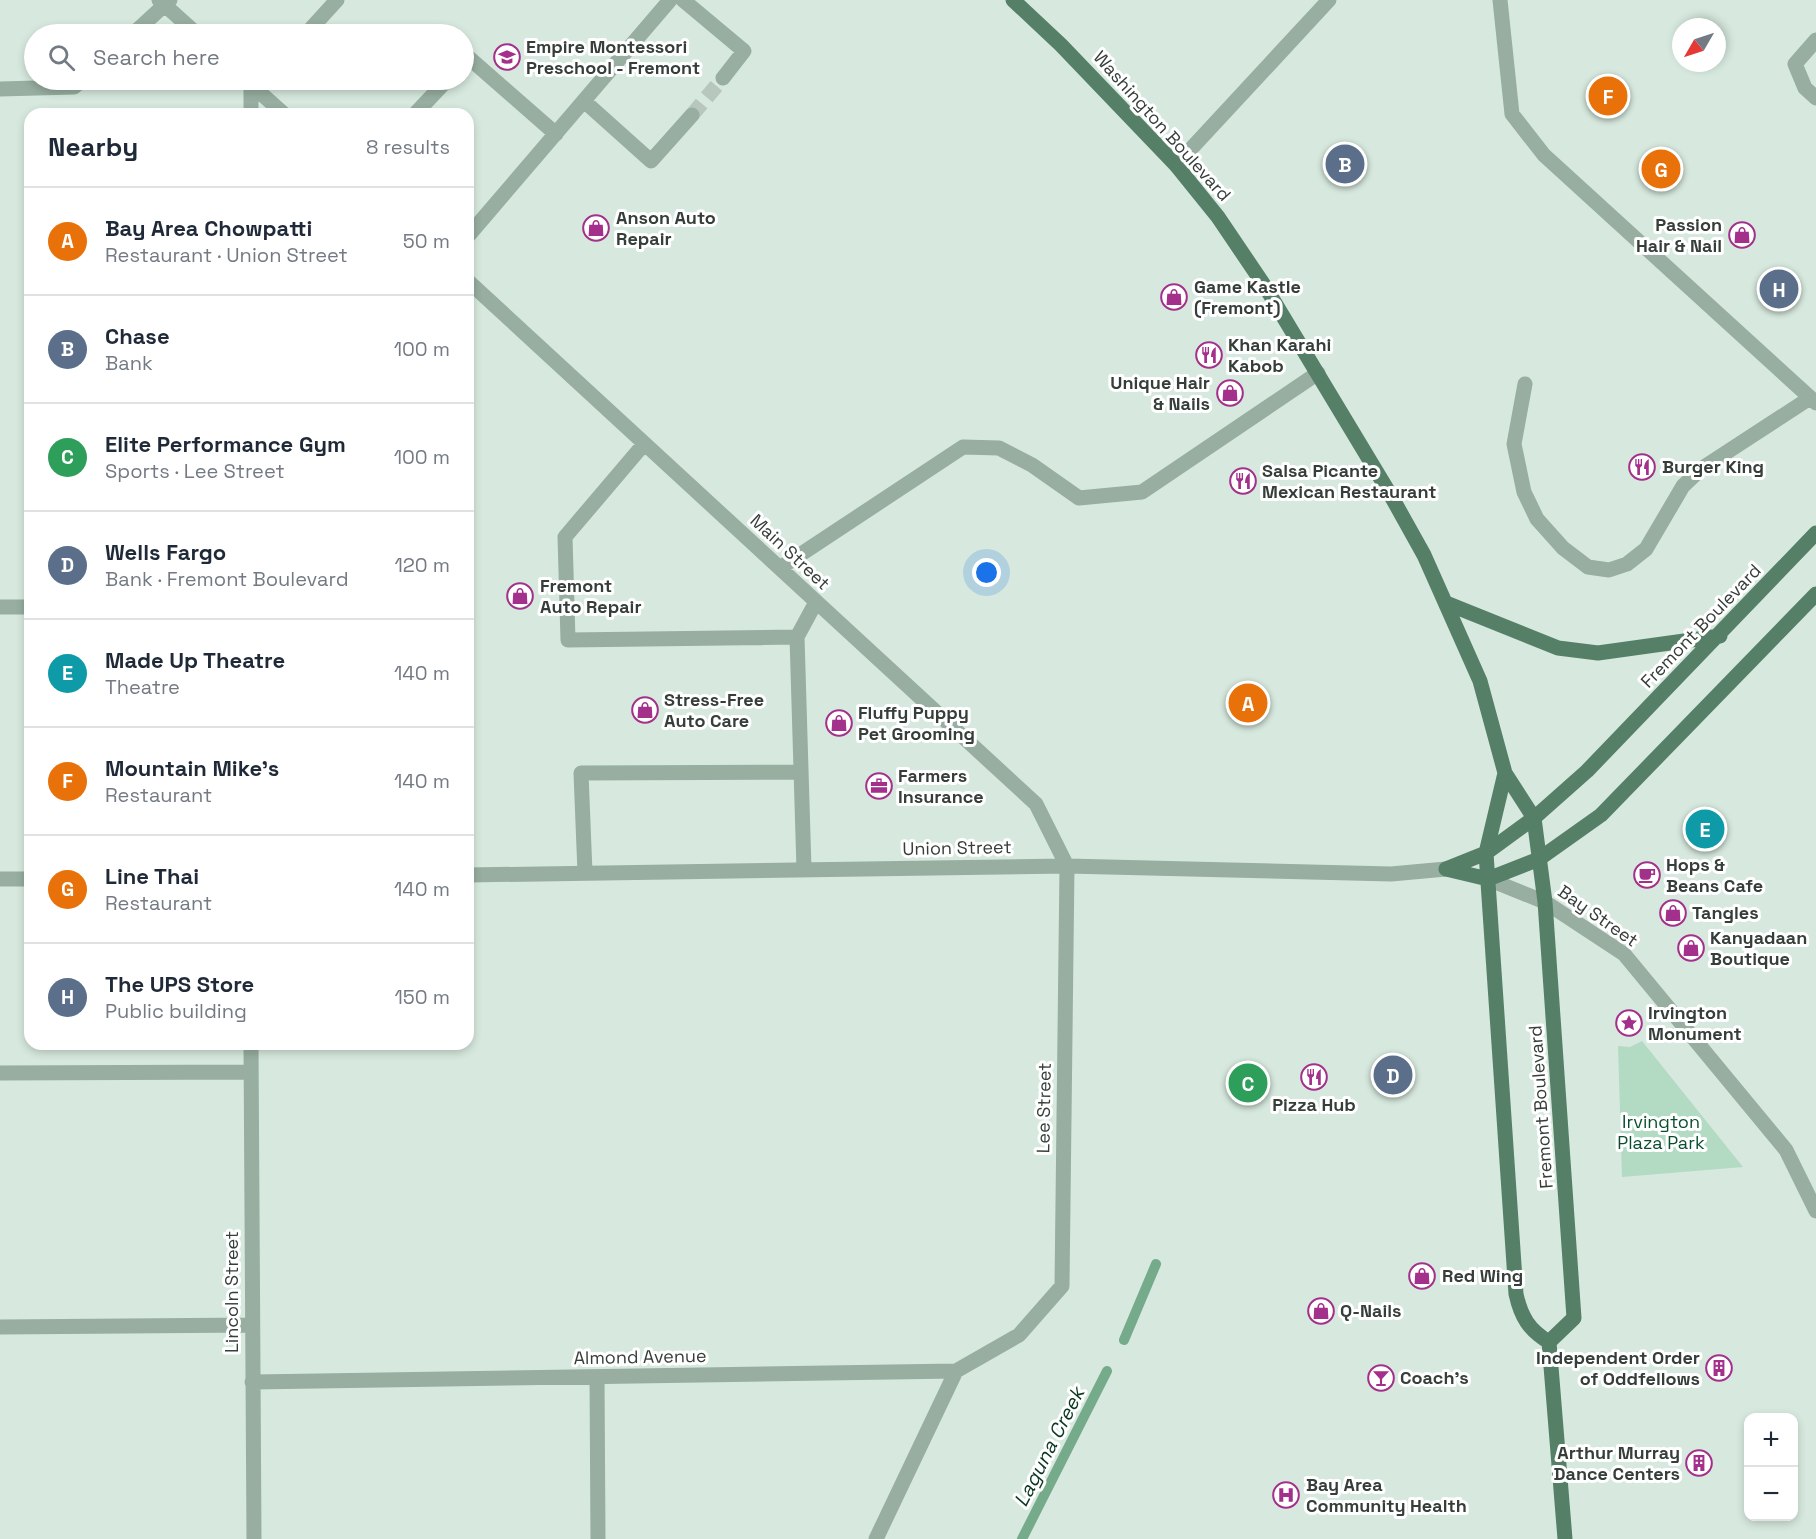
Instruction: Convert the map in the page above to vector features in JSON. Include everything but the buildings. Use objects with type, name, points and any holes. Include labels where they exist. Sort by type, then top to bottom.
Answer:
[{"type":"main road","name":"Washington Boulevard","points":[[1013,0],[1061,45],[1176,165],[1218,217],[1318,373],[1396,504],[1446,603],[1480,681],[1505,773]]},
{"type":"main road","name":"Fremont Boulevard","points":[[1446,869],[1486,853],[1534,818],[1587,771],[1720,636],[1816,533]]},
{"type":"main road","points":[[1446,869],[1488,879],[1539,859],[1601,815],[1816,594]]},
{"type":"main road","points":[[1446,603],[1558,648],[1598,653],[1720,636]]},
{"type":"main road","name":"Fremont Boulevard","points":[[1505,773],[1534,818],[1545,902],[1574,1318],[1549,1342],[1534,1333],[1521,1315],[1516,1294],[1486,853],[1505,773]]},
{"type":"main road","points":[[1549,1342],[1565,1539]]},
{"type":"street","points":[[315,24],[337,0]]},
{"type":"street","points":[[474,229],[670,0]]},
{"type":"street","points":[[683,0],[744,51],[723,78]]},
{"type":"street","points":[[1176,165],[1329,0]]},
{"type":"street","points":[[1500,0],[1512,114],[1544,155],[1813,401],[1701,469],[1683,486],[1646,549],[1627,564],[1609,570],[1588,567],[1563,548],[1537,519],[1524,492],[1514,444],[1525,384]]},
{"type":"street","points":[[142,24],[165,2],[187,24]]},
{"type":"street","points":[[1816,40],[1795,64],[1805,88],[1816,98]]},
{"type":"street","points":[[474,62],[556,134]]},
{"type":"street","points":[[0,88],[24,88]]},
{"type":"street","points":[[252,108],[254,90]]},
{"type":"street","points":[[262,90],[278,108]]},
{"type":"street","points":[[421,108],[438,90]]},
{"type":"street","points":[[584,101],[651,161],[692,115]]},
{"type":"street","name":"Main Street","points":[[474,287],[1036,804],[1067,866]]},
{"type":"street","points":[[780,568],[963,447],[999,448],[1032,465],[1079,498],[1142,492],[1318,373]]},
{"type":"street","points":[[644,444],[565,537],[568,640],[797,637]]},
{"type":"street","points":[[804,869],[797,637],[816,602]]},
{"type":"street","points":[[0,607],[24,607]]},
{"type":"street","points":[[585,873],[581,773],[800,772]]},
{"type":"street","name":"Union Street","points":[[474,875],[1067,866],[1390,874],[1446,869]]},
{"type":"street","name":"Lee Street","points":[[1019,1335],[1062,1286],[1067,866]]},
{"type":"street","points":[[0,879],[24,879]]},
{"type":"street","name":"Bay Street","points":[[1488,879],[1545,902],[1624,954],[1786,1150],[1816,1211]]},
{"type":"street","name":"Lincoln Street","points":[[251,1050],[254,1539]]},
{"type":"street","points":[[0,1073],[251,1072]]},
{"type":"street","points":[[0,1328],[252,1325]]},
{"type":"street","name":"Almond Avenue","points":[[252,1383],[956,1371],[1019,1335]]},
{"type":"street","points":[[876,1539],[956,1371]]},
{"type":"street","points":[[597,1377],[598,1539]]},
{"type":"green space","name":"Irvington Plaza Park","points":[[1642,1041],[1743,1167],[1622,1177],[1618,1046],[1630,1047]]},
{"type":"waterway","name":"Laguna Creek","points":[[1124,1340],[1156,1264]]},
{"type":"waterway","name":"Laguna Creek","points":[[1022,1539],[1107,1371]]},
{"type":"tunnel","points":[[692,115],[723,78]]},
{"type":"place","name":"Empire Montessori Preschool - Fremont","points":[[507,57]]},
{"type":"place","name":"Mountain Mike's","points":[[1608,96]]},
{"type":"place","name":"Chase","points":[[1345,164]]},
{"type":"place","name":"Line Thai","points":[[1661,169]]},
{"type":"place","name":"Anson Auto Repair","points":[[596,228]]},
{"type":"place","name":"Passion Hair & Nail","points":[[1742,235]]},
{"type":"place","name":"The UPS Store","points":[[1779,289]]},
{"type":"place","name":"Game Kastle (Fremont)","points":[[1174,297]]},
{"type":"place","name":"Khan Karahi Kabob","points":[[1209,355]]},
{"type":"place","name":"Unique Hair & Nails","points":[[1230,393]]},
{"type":"place","name":"Burger King","points":[[1642,467]]},
{"type":"place","name":"Salsa Picante Mexican Restaurant","points":[[1243,481]]},
{"type":"place","name":"Fremont Auto Repair","points":[[520,596]]},
{"type":"place","name":"Bay Area Chowpatti","points":[[1248,703]]},
{"type":"place","name":"Stress-Free Auto Care","points":[[645,710]]},
{"type":"place","name":"Fluffy Puppy Pet Grooming","points":[[839,723]]},
{"type":"place","name":"Farmers Insurance","points":[[879,786]]},
{"type":"place","name":"Made Up Theatre","points":[[1705,829]]},
{"type":"place","name":"Hops & Beans Cafe","points":[[1647,875]]},
{"type":"place","name":"Tangles","points":[[1673,913]]},
{"type":"place","name":"Kanyadaan Boutique","points":[[1691,948]]},
{"type":"place","name":"Irvington Monument","points":[[1629,1023]]},
{"type":"place","name":"Wells Fargo","points":[[1393,1075]]},
{"type":"place","name":"Pizza Hub","points":[[1314,1077]]},
{"type":"place","name":"Elite Performance Gym","points":[[1248,1083]]},
{"type":"place","name":"Red Wing","points":[[1422,1276]]},
{"type":"place","name":"Q-Nails","points":[[1321,1311]]},
{"type":"place","name":"Independent Order of Oddfellows","points":[[1719,1368]]},
{"type":"place","name":"Coach's","points":[[1381,1378]]},
{"type":"place","name":"Arthur Murray Dance Centers","points":[[1699,1463]]},
{"type":"place","name":"Bay Area Community Health","points":[[1286,1495]]}]
